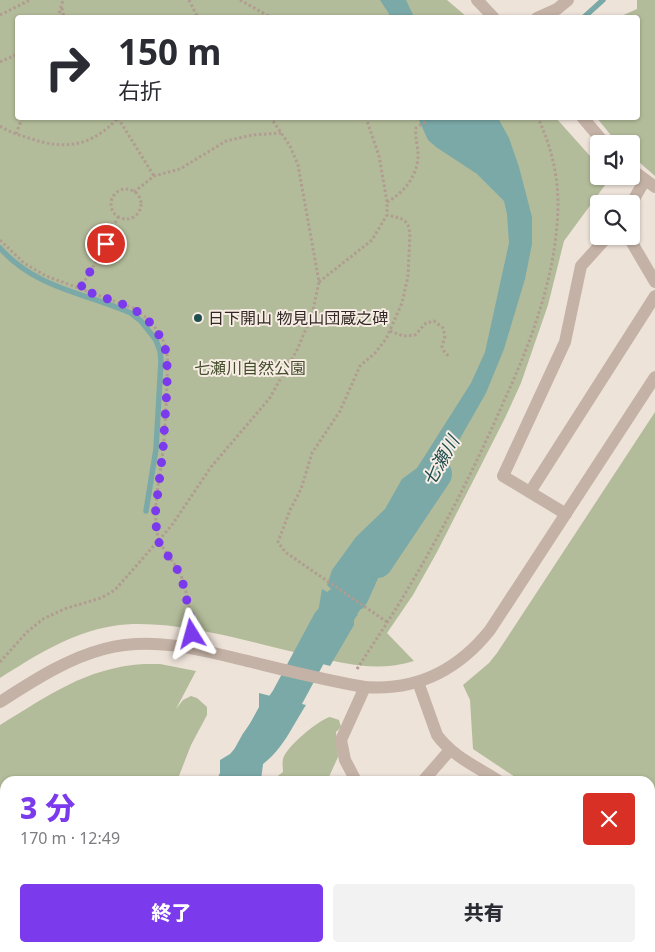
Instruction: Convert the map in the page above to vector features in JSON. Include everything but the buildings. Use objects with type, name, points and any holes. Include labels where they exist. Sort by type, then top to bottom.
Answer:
[{"type":"street","points":[[477,0],[491,15]]},
{"type":"street","points":[[543,15],[568,0]]},
{"type":"street","points":[[585,120],[597,135]]},
{"type":"street","points":[[640,176],[650,184],[640,195]]},
{"type":"street","points":[[566,514],[503,476],[565,342],[582,266],[600,245]]},
{"type":"street","points":[[633,245],[655,282]]},
{"type":"street","points":[[530,492],[655,296]]},
{"type":"street","points":[[0,702],[64,664],[104,648],[146,643],[174,645],[209,652],[366,687],[392,687],[418,682],[455,665],[477,646],[497,620],[655,377]]},
{"type":"street","points":[[418,682],[437,735],[450,750],[491,776]]},
{"type":"street","points":[[353,776],[345,760],[341,740],[366,687]]},
{"type":"street","points":[[427,776],[450,750]]},
{"type":"path","points":[[0,15],[30,0]]},
{"type":"path","points":[[59,15],[63,0]]},
{"type":"path","points":[[188,0],[196,15]]},
{"type":"path","points":[[240,0],[267,15]]},
{"type":"path","points":[[62,7],[63,15]]},
{"type":"path","points":[[0,62],[15,55]]},
{"type":"path","points":[[16,134],[21,120]]},
{"type":"path","points":[[0,126],[16,134],[51,145],[66,146],[87,140],[105,131],[116,120]]},
{"type":"path","points":[[119,120],[154,176]]},
{"type":"path","points":[[0,662],[27,632],[43,619],[64,608],[101,598],[111,593],[158,541],[187,504],[206,474],[230,444],[250,424],[269,399],[279,384],[307,329],[319,282],[301,176],[294,154],[272,120]]},
{"type":"path","points":[[319,282],[372,240],[388,214],[379,156],[367,120]]},
{"type":"path","points":[[387,202],[398,196],[411,180],[418,160],[416,128],[426,120]]},
{"type":"path","points":[[357,669],[424,561],[490,434],[522,361],[540,308],[553,255],[558,206],[557,178],[552,153],[539,120]]},
{"type":"path","points":[[134,192],[154,176],[180,169],[233,138],[281,133]]},
{"type":"path","points":[[119,191],[134,192],[141,202],[139,212],[133,218],[118,217],[113,212],[113,197],[119,191]]},
{"type":"path","points":[[387,622],[285,552],[278,542],[290,510],[301,489],[312,453],[340,411],[360,366],[375,353],[386,339],[402,303],[410,261],[411,246],[408,225],[400,218],[388,214]]},
{"type":"path","points":[[80,289],[102,251],[118,217]]},
{"type":"path","points":[[0,240],[13,254],[29,266],[51,278],[125,305],[138,312],[154,326],[164,344],[167,356],[167,388],[163,450],[155,516],[158,541],[181,575],[192,623],[192,634]]},
{"type":"path","points":[[390,331],[403,336],[415,336],[426,323],[434,321],[443,328],[445,336],[442,347],[445,354],[450,357]]},
{"type":"green space","name":"七瀬川自然公園","points":[[0,0],[447,0],[465,15],[15,15],[15,120],[558,120],[590,156],[590,185],[605,185],[598,195],[590,195],[590,206],[564,241],[548,305],[521,383],[437,552],[413,595],[387,633],[414,661],[400,665],[360,666],[210,632],[159,625],[135,624],[97,629],[54,646],[0,678]]},
{"type":"green space","points":[[637,0],[655,0],[655,176],[640,163],[640,135],[611,135],[599,120],[640,120],[640,15],[624,15],[637,9]]},
{"type":"green space","points":[[655,412],[655,776],[514,776],[473,749],[470,700],[463,685],[489,663]]},
{"type":"green space","points":[[160,664],[196,671],[176,709],[183,700],[191,696],[197,698],[207,707],[207,715],[191,745],[179,776],[0,776],[0,725],[68,685],[103,671],[122,667]]},
{"type":"green space","points":[[330,717],[339,720],[341,727],[336,732],[338,757],[329,776],[278,776],[283,772],[285,754],[296,741]]},
{"type":"water","points":[[380,0],[406,0],[413,15],[390,15]]},
{"type":"water","points":[[419,120],[499,120],[509,138],[519,167],[532,217],[532,244],[525,279],[504,349],[486,393],[438,477],[400,529],[367,603],[362,609],[355,607],[354,612],[358,614],[354,620],[354,625],[330,666],[319,663],[330,636],[327,634],[300,652],[297,658],[292,657],[315,630],[322,589],[327,592],[331,589],[327,585],[332,570],[356,537],[385,509],[402,479],[417,468],[471,383],[485,352],[509,243],[504,201],[477,174],[428,140]]},
{"type":"water","points":[[259,693],[306,705],[282,744],[263,764],[262,776],[218,776],[220,760],[230,754],[239,744],[259,707]]},
{"type":"waterway","points":[[586,15],[603,0]]},
{"type":"waterway","points":[[0,248],[14,261],[45,281],[131,313],[141,321],[156,340],[161,361],[156,449],[146,511]]},
{"type":"waterway","name":"七瀬川","points":[[377,562],[436,474]]},
{"type":"waterway","name":"七瀬川","points":[[238,776],[256,743],[286,700],[328,622],[347,601]]},
{"type":"place","name":"日下開山 物見山団蔵之碑","points":[[198,318]]},
{"type":"route","points":[[106,244],[80,289],[133,308],[154,326],[166,350],[167,388],[163,450],[155,516],[156,530],[158,541],[181,575],[192,623],[192,634]]}]
